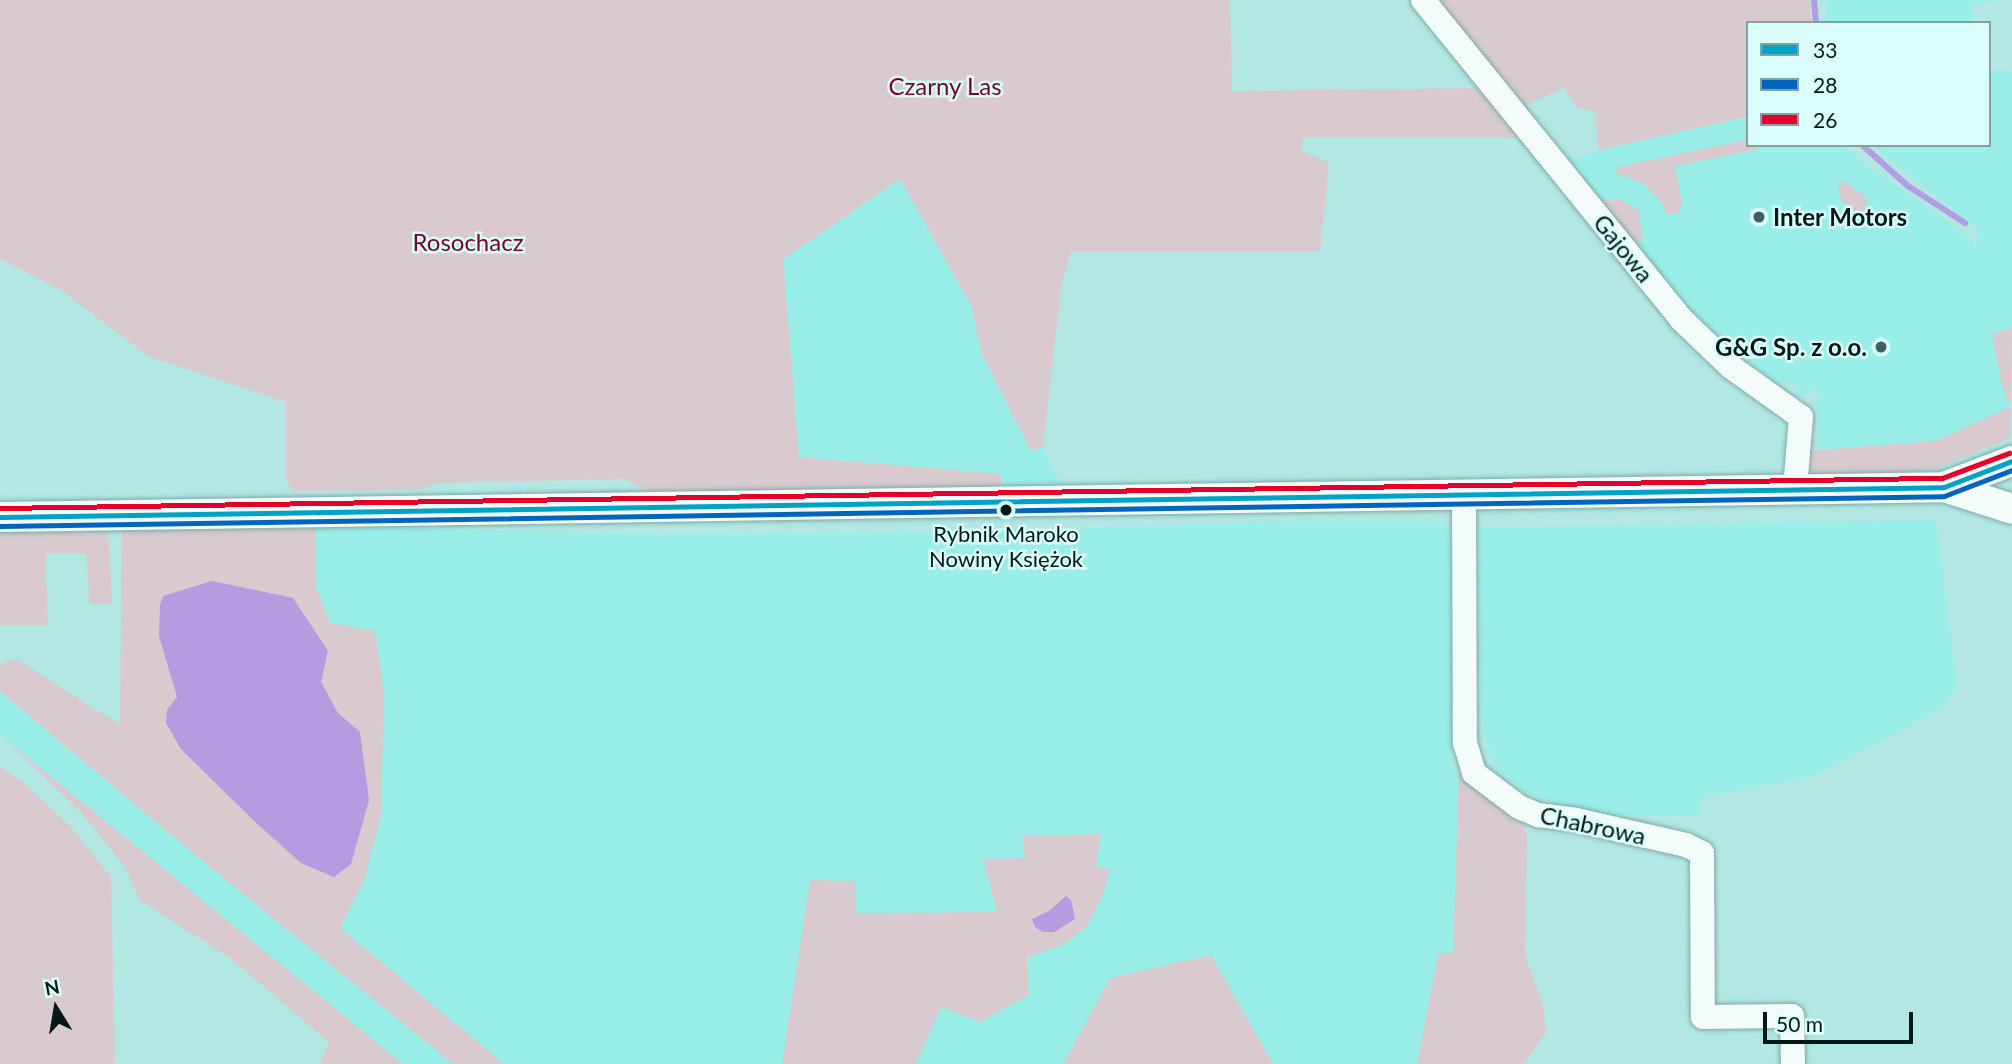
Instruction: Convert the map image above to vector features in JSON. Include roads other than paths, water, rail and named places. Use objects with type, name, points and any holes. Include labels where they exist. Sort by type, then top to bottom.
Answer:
[{"type":"street","name":"Gajowa","points":[[1423,0],[1681,319],[1731,367],[1801,416],[1795,489]]},
{"type":"street","points":[[1944,487],[2012,461]]},
{"type":"street","points":[[0,517],[1944,487],[2012,509]]},
{"type":"street","name":"Chabrowa","points":[[1464,495],[1465,743],[1474,772],[1519,807],[1538,816],[1577,820],[1686,845],[1702,853],[1703,1017],[1792,1016],[1793,1064]]},
{"type":"waterway","points":[[1814,0],[1816,21]]},
{"type":"waterway","points":[[1864,147],[1908,186],[1965,223]]},
{"type":"place","name":"Inter Motors","points":[[1759,217]]},
{"type":"place","name":"G&G Sp. z o.o.","points":[[1881,347]]},
{"type":"place","name":"Rybnik Maroko Nowiny Księżok","points":[[1006,510]]},
{"type":"park label","name":"Czarny Las","points":[[945,86]]},
{"type":"park label","name":"Rosochacz","points":[[468,242]]}]
